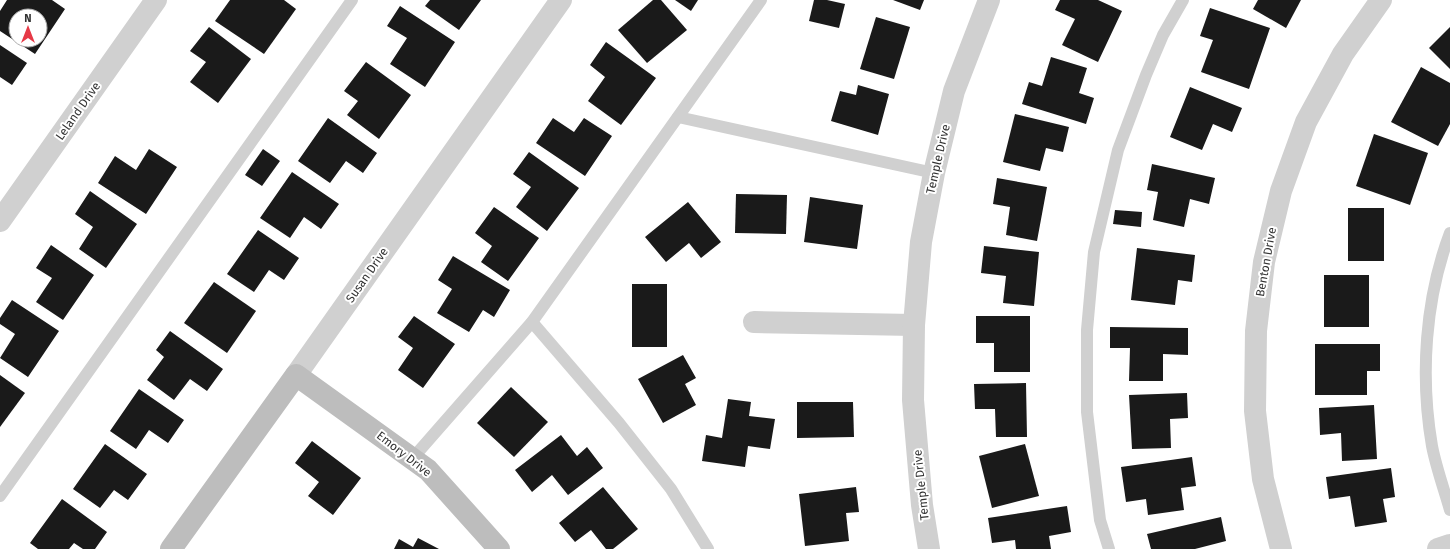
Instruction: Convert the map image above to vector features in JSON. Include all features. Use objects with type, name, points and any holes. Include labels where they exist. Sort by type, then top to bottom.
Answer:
[{"type":"main road","name":"Emory Drive","points":[[296,375],[428,470],[499,549]]},
{"type":"main road","name":"Susan Drive","points":[[171,549],[296,375]]},
{"type":"street","name":"Leland Drive","points":[[0,221],[156,0]]},
{"type":"street","name":"Susan Drive","points":[[296,375],[561,0]]},
{"type":"street","name":"Temple Drive","points":[[929,549],[922,505],[913,400],[914,325],[921,242],[934,173],[954,91],[988,0]]},
{"type":"street","name":"Benton Drive","points":[[1281,549],[1263,479],[1255,411],[1256,331],[1264,262],[1280,191],[1306,122],[1343,54],[1381,0]]},
{"type":"street","points":[[754,322],[914,325]]},
{"type":"street","points":[[1438,549],[1450,545]]},
{"type":"lane","points":[[0,496],[352,0]]},
{"type":"lane","points":[[412,459],[532,322],[761,0]]},
{"type":"lane","points":[[1109,549],[1100,520],[1087,412],[1087,330],[1094,252],[1118,150],[1146,75],[1164,35],[1183,0]]},
{"type":"lane","points":[[678,117],[934,173]]},
{"type":"lane","points":[[1450,233],[1441,257],[1430,310],[1426,396],[1432,446],[1450,510]]},
{"type":"lane","points":[[532,322],[619,423],[671,489],[708,549]]},
{"type":"building","points":[[7,0],[52,0],[65,9],[48,34],[48,8],[8,8],[8,36],[0,31],[0,11]]},
{"type":"building","points":[[230,0],[284,0],[296,9],[264,54],[215,21]]},
{"type":"building","points":[[430,0],[481,0],[459,30],[425,6]]},
{"type":"building","points":[[653,0],[661,0],[687,30],[647,63],[618,30]]},
{"type":"building","points":[[675,0],[698,0],[691,11]]},
{"type":"building","points":[[814,0],[827,0],[845,4],[839,28],[809,21]]},
{"type":"building","points":[[893,0],[924,0],[920,10]]},
{"type":"building","points":[[1060,0],[1098,0],[1122,11],[1098,62],[1062,45],[1075,19],[1055,10]]},
{"type":"building","points":[[1258,0],[1301,0],[1286,28],[1253,9]]},
{"type":"building","points":[[400,6],[455,42],[425,87],[390,64],[407,38],[387,26]]},
{"type":"building","points":[[1210,8],[1270,28],[1249,89],[1201,72],[1213,40],[1200,36]]},
{"type":"building","points":[[876,17],[910,27],[894,79],[860,69]]},
{"type":"building","points":[[209,27],[251,59],[218,103],[190,82],[206,62],[190,51]]},
{"type":"building","points":[[1450,27],[1450,69],[1429,48]]},
{"type":"building","points":[[606,42],[656,78],[621,125],[588,101],[605,77],[590,65]]},
{"type":"building","points":[[0,45],[27,63],[12,85],[0,77]]},
{"type":"building","points":[[26,48],[39,48],[35,54]]},
{"type":"building","points":[[1051,57],[1087,68],[1079,93],[1094,98],[1086,124],[1022,104],[1029,82],[1042,86]]},
{"type":"building","points":[[366,62],[411,95],[379,139],[347,115],[358,101],[344,91]]},
{"type":"building","points":[[1421,67],[1450,83],[1450,124],[1438,146],[1391,122]]},
{"type":"building","points":[[858,85],[889,94],[878,135],[831,121],[840,91],[856,95]]},
{"type":"building","points":[[1190,87],[1242,108],[1232,132],[1213,124],[1202,150],[1170,137]]},
{"type":"building","points":[[1015,114],[1069,127],[1063,152],[1046,148],[1040,171],[1003,162]]},
{"type":"building","points":[[328,118],[377,153],[363,173],[346,161],[330,183],[298,161]]},
{"type":"building","points":[[553,118],[574,132],[584,118],[612,136],[585,176],[536,143]]},
{"type":"building","points":[[1374,134],[1428,153],[1410,205],[1356,186]]},
{"type":"building","points":[[149,149],[177,167],[146,214],[98,183],[115,156],[136,170]]},
{"type":"building","points":[[263,149],[280,161],[262,186],[245,175]]},
{"type":"building","points":[[529,152],[579,188],[547,231],[516,207],[531,187],[513,174]]},
{"type":"building","points":[[1152,164],[1215,178],[1209,204],[1190,199],[1184,227],[1153,220],[1158,192],[1147,190]]},
{"type":"building","points":[[292,172],[339,204],[321,229],[304,217],[290,238],[260,218]]},
{"type":"building","points":[[997,178],[1047,187],[1037,241],[1006,235],[1010,207],[993,204]]},
{"type":"building","points":[[90,191],[137,224],[106,268],[79,249],[93,227],[75,214]]},
{"type":"building","points":[[736,194],[787,195],[786,234],[735,233]]},
{"type":"building","points":[[810,197],[863,205],[857,249],[804,242]]},
{"type":"building","points":[[688,202],[721,242],[701,258],[689,243],[666,262],[645,237]]},
{"type":"building","points":[[494,207],[539,238],[508,281],[481,262],[492,246],[475,233]]},
{"type":"building","points":[[1348,208],[1384,208],[1384,261],[1348,261]]},
{"type":"building","points":[[1115,210],[1142,212],[1141,227],[1113,224]]},
{"type":"building","points":[[258,230],[299,258],[284,280],[269,270],[254,292],[227,274]]},
{"type":"building","points":[[51,245],[94,275],[63,320],[36,302],[52,278],[36,268]]},
{"type":"building","points":[[984,246],[1039,252],[1034,306],[1003,303],[1006,276],[981,273]]},
{"type":"building","points":[[1137,248],[1195,255],[1192,282],[1178,280],[1175,305],[1131,300]]},
{"type":"building","points":[[453,256],[510,290],[494,317],[483,310],[469,332],[437,313],[452,289],[438,280]]},
{"type":"building","points":[[1324,275],[1369,275],[1369,327],[1324,327]]},
{"type":"building","points":[[214,282],[256,311],[227,353],[184,323]]},
{"type":"building","points":[[632,284],[667,284],[667,347],[632,347]]},
{"type":"building","points":[[12,300],[59,331],[28,377],[0,358],[15,334],[0,324],[0,318]]},
{"type":"building","points":[[414,316],[455,344],[423,388],[398,370],[413,348],[398,337]]},
{"type":"building","points":[[976,316],[1030,316],[1030,372],[994,372],[994,343],[976,343]]},
{"type":"building","points":[[1110,327],[1188,328],[1188,355],[1163,354],[1163,381],[1129,381],[1130,348],[1110,348]]},
{"type":"building","points":[[170,331],[223,369],[207,391],[190,379],[174,400],[147,380],[164,357],[156,350]]},
{"type":"building","points":[[1315,344],[1380,344],[1380,371],[1367,371],[1367,395],[1315,395]]},
{"type":"building","points":[[683,355],[696,378],[685,384],[696,405],[663,423],[638,379]]},
{"type":"building","points":[[0,375],[25,393],[0,427]]},
{"type":"building","points":[[1026,383],[1027,437],[996,437],[995,409],[975,409],[974,384]]},
{"type":"building","points":[[511,387],[548,422],[514,457],[477,423]]},
{"type":"building","points":[[139,389],[184,420],[168,443],[149,430],[136,449],[110,431]]},
{"type":"building","points":[[1187,393],[1188,418],[1170,419],[1171,448],[1132,449],[1129,395]]},
{"type":"building","points":[[728,399],[751,402],[749,416],[775,419],[770,449],[748,446],[745,467],[702,461],[706,435],[722,438]]},
{"type":"building","points":[[797,402],[853,402],[854,437],[797,438]]},
{"type":"building","points":[[1374,405],[1377,459],[1342,461],[1341,433],[1320,435],[1319,408]]},
{"type":"building","points":[[561,435],[577,456],[587,447],[603,468],[568,495],[552,475],[532,492],[515,470]]},
{"type":"building","points":[[312,441],[361,478],[333,515],[308,496],[319,482],[295,463]]},
{"type":"building","points":[[105,444],[147,474],[128,500],[114,490],[100,508],[73,489]]},
{"type":"building","points":[[1025,444],[1039,496],[992,508],[979,456]]},
{"type":"building","points":[[1192,457],[1196,486],[1181,488],[1184,510],[1148,515],[1146,499],[1126,502],[1121,467]]},
{"type":"building","points":[[1391,468],[1395,497],[1383,499],[1387,522],[1355,527],[1350,496],[1329,499],[1326,477]]},
{"type":"building","points":[[603,487],[638,529],[613,549],[606,549],[591,530],[575,542],[559,523]]},
{"type":"building","points":[[856,487],[859,512],[846,513],[849,541],[805,546],[799,494]]},
{"type":"building","points":[[62,499],[107,532],[95,549],[83,549],[74,543],[69,549],[38,549],[30,543]]},
{"type":"building","points":[[1067,506],[1071,532],[1049,536],[1051,549],[1016,549],[1015,540],[992,543],[988,518]]},
{"type":"building","points":[[1221,517],[1226,541],[1195,549],[1151,549],[1147,534]]},
{"type":"building","points":[[418,538],[439,549],[394,549],[399,539],[413,547]]}]
